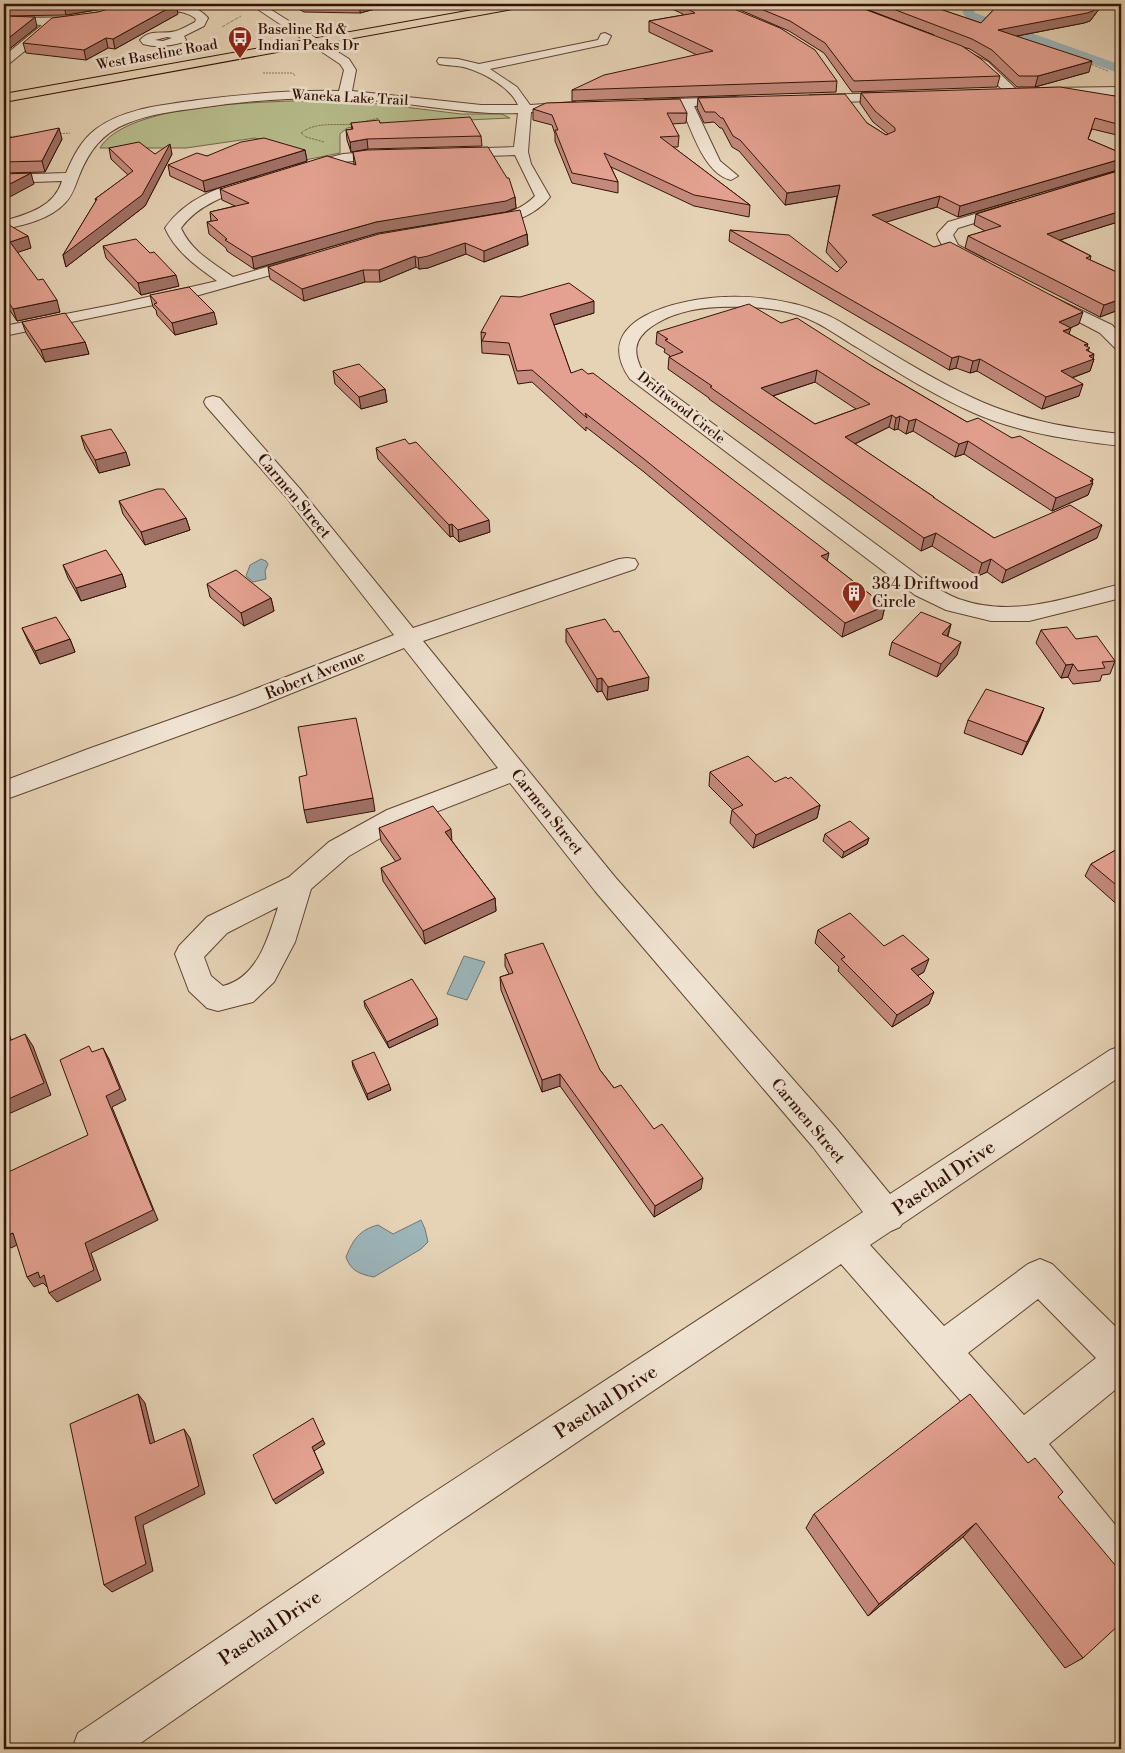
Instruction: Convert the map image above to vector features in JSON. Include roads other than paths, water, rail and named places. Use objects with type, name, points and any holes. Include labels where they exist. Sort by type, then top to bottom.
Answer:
[{"type":"main road","name":"West Baseline Road","points":[[4,98],[302,35],[476,4]]},
{"type":"main road","name":"West Baseline Road","points":[[4,88],[284,40],[313,42],[523,4]]},
{"type":"street","points":[[4,20],[50,22],[107,14],[136,4]]},
{"type":"street","points":[[154,4],[190,10],[202,18],[200,24],[176,35]]},
{"type":"street","points":[[255,4],[344,62],[350,70],[345,94]]},
{"type":"street","points":[[5,63],[44,30],[50,22]]},
{"type":"street","points":[[477,68],[603,42],[605,36]]},
{"type":"street","points":[[284,40],[307,54]]},
{"type":"street","points":[[958,50],[984,65],[1012,93]]},
{"type":"street","points":[[443,61],[477,68],[512,88],[521,96],[525,107],[520,151],[525,165],[538,184],[543,197],[533,208],[511,218],[472,224]]},
{"type":"street","points":[[837,84],[856,112]]},
{"type":"street","name":"Waneka Lake Trail","points":[[4,226],[35,216],[52,207],[68,189],[71,177],[89,142],[109,126],[133,117],[184,106],[324,87],[345,94],[483,109],[591,105]]},
{"type":"street","points":[[996,94],[1088,90],[1121,91]]},
{"type":"street","points":[[657,103],[663,94],[669,91]]},
{"type":"street","points":[[687,96],[714,163],[731,176]]},
{"type":"street","points":[[629,104],[657,103],[687,96],[718,102],[748,101]]},
{"type":"street","points":[[797,100],[912,96]]},
{"type":"street","points":[[444,153],[520,151]]},
{"type":"street","points":[[289,172],[335,160],[368,155],[406,154]]},
{"type":"street","points":[[4,179],[71,177]]},
{"type":"street","points":[[229,282],[177,240],[173,228],[181,215],[206,198],[271,178]]},
{"type":"street","points":[[990,269],[955,250],[946,241],[945,234],[952,226],[1026,203]]},
{"type":"street","points":[[4,331],[96,314],[271,272],[320,256]]},
{"type":"street","points":[[1034,292],[1106,329],[1121,344]]},
{"type":"street","name":"Driftwood Circle","points":[[1121,440],[1078,435],[1045,428],[983,410],[944,392],[818,317],[789,307],[756,302],[699,303],[653,317],[635,330],[626,346],[626,358],[636,375],[922,590],[954,605],[992,614],[1029,614],[1121,591]]},
{"type":"street","name":"Carmen Street","points":[[213,402],[293,493],[514,772],[606,884],[817,1130],[888,1216]]},
{"type":"street","name":"Robert Avenue","points":[[4,791],[97,755],[246,702],[408,638],[627,564]]},
{"type":"street","points":[[299,884],[339,849],[396,817],[514,772]]},
{"type":"street","name":"Paschal Drive","points":[[94,1749],[430,1518],[846,1244],[1121,1059]]},
{"type":"street","points":[[846,1244],[1022,1441],[1121,1564]]},
{"type":"street","points":[[941,1351],[1040,1276],[1121,1357]]},
{"type":"street","points":[[1022,1441],[1121,1362]]},
{"type":"water","points":[[261,559],[268,564],[265,571],[266,579],[253,582],[246,576],[250,565]]},
{"type":"water","points":[[464,956],[485,962],[467,1000],[447,994]]},
{"type":"water","points":[[421,1220],[428,1242],[421,1249],[374,1277],[364,1275],[350,1266],[346,1257],[351,1246],[361,1233],[378,1225],[393,1234]]},
{"type":"waterway","points":[[973,4],[967,9],[970,15],[1121,70]]},
{"type":"place","name":"Baseline Rd & Indian Peaks Dr","points":[[240,59]]},
{"type":"place","name":"384 Driftwood Circle","points":[[854,614]]}]
